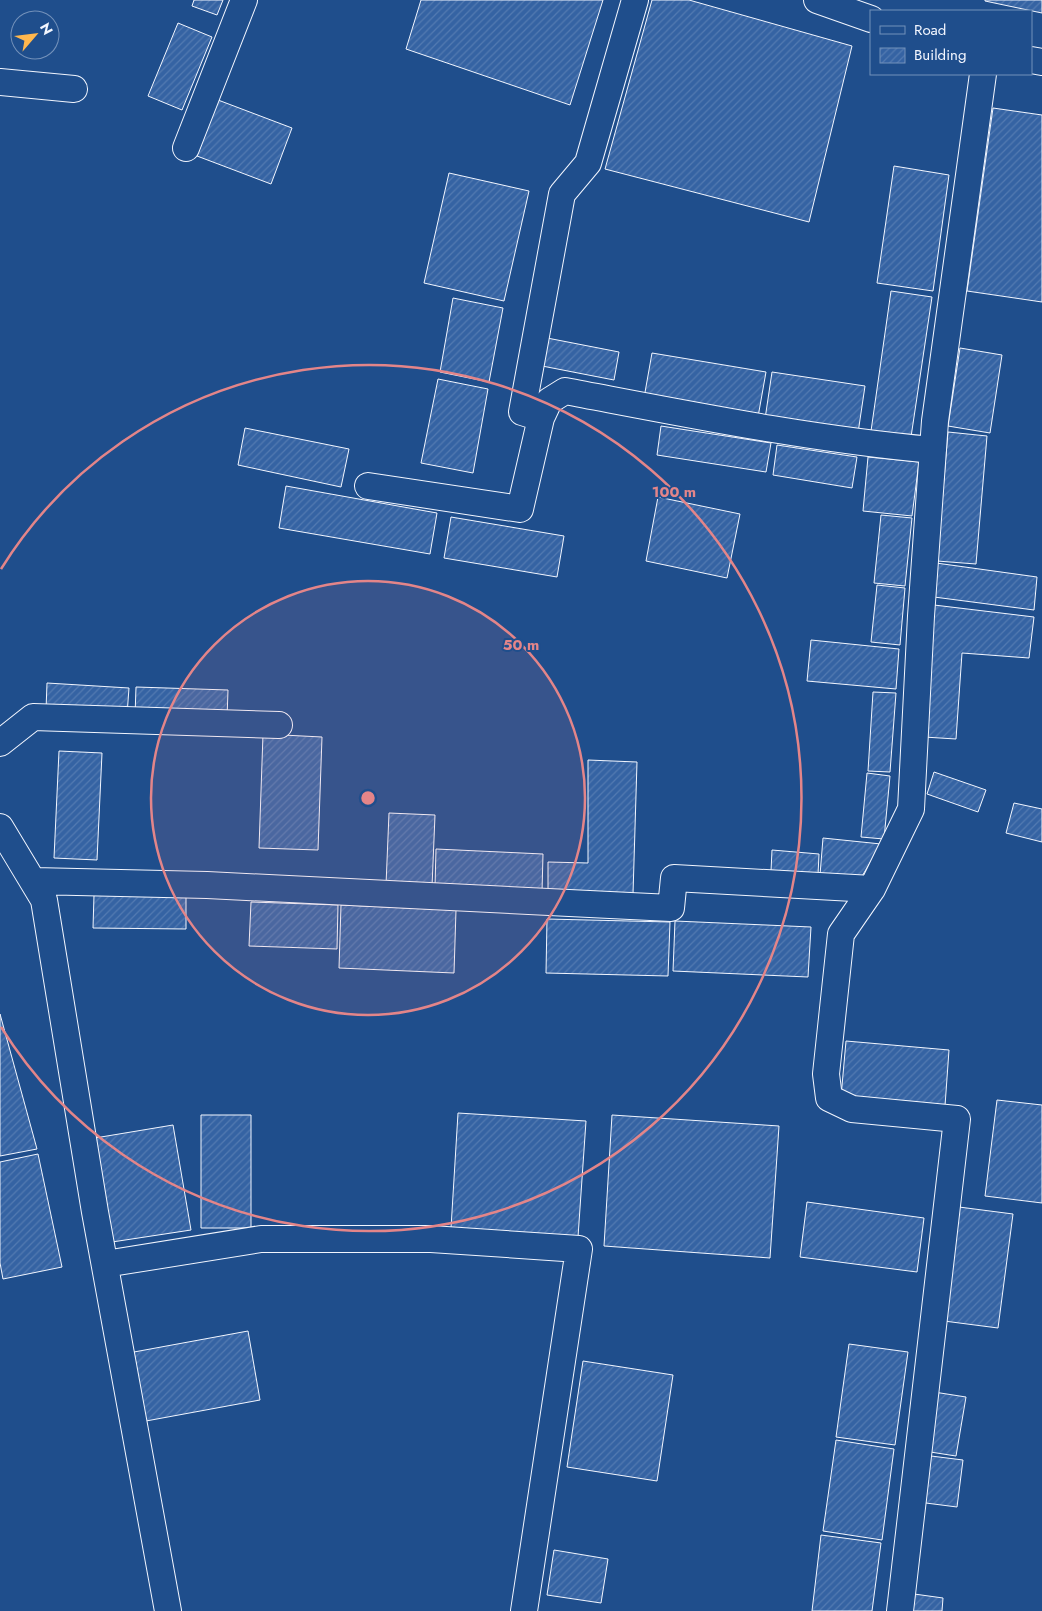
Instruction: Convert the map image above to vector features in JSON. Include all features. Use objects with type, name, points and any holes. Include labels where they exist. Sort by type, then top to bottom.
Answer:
[{"type":"street","points":[[186,148],[244,0]]},
{"type":"street","points":[[541,418],[522,412],[562,194],[588,163],[635,0]]},
{"type":"street","points":[[832,2],[870,19]]},
{"type":"street","points":[[900,1611],[957,1119],[852,1109],[829,1098],[826,1074],[841,934],[872,889],[911,809],[935,422],[983,75]]},
{"type":"street","points":[[0,82],[74,89]]},
{"type":"street","points":[[368,486],[520,509],[541,418],[549,401],[565,391],[765,428],[867,444],[933,450]]},
{"type":"street","points":[[0,743],[33,717],[279,725]]},
{"type":"street","points":[[0,827],[44,900],[105,1264],[168,1611]]},
{"type":"street","points":[[34,881],[207,885],[671,908],[674,878],[872,889]]},
{"type":"street","points":[[105,1264],[261,1239],[430,1239],[579,1249],[524,1611]]},
{"type":"building","points":[[194,0],[223,0],[217,15],[192,6]]},
{"type":"building","points":[[421,0],[603,0],[570,105],[406,49]]},
{"type":"building","points":[[652,0],[689,0],[852,46],[809,222],[605,169]]},
{"type":"building","points":[[1042,0],[1042,13],[1032,10],[985,1]]},
{"type":"building","points":[[178,23],[212,37],[182,110],[148,96]]},
{"type":"building","points":[[218,100],[292,128],[271,184],[197,156]]},
{"type":"building","points":[[993,108],[1042,115],[1042,302],[967,291]]},
{"type":"building","points":[[894,166],[949,175],[933,291],[877,283]]},
{"type":"building","points":[[449,173],[529,191],[504,301],[424,283]]},
{"type":"building","points":[[891,291],[932,297],[911,437],[871,431]]},
{"type":"building","points":[[453,298],[503,308],[489,382],[440,372]]},
{"type":"building","points":[[542,337],[619,352],[614,380],[537,365]]},
{"type":"building","points":[[960,348],[1002,355],[990,433],[948,426]]},
{"type":"building","points":[[652,353],[766,372],[758,417],[644,398]]},
{"type":"building","points":[[772,372],[865,386],[858,433],[765,419]]},
{"type":"building","points":[[438,379],[488,389],[473,473],[421,463]]},
{"type":"building","points":[[661,426],[771,443],[766,472],[657,455]]},
{"type":"building","points":[[245,428],[349,449],[341,487],[238,465]]},
{"type":"building","points":[[948,432],[987,436],[976,564],[937,561]]},
{"type":"building","points":[[777,445],[857,457],[852,488],[773,475]]},
{"type":"building","points":[[868,457],[919,462],[912,516],[863,511]]},
{"type":"building","points":[[286,486],[437,513],[430,554],[279,528]]},
{"type":"building","points":[[658,497],[740,514],[727,578],[646,561]]},
{"type":"building","points":[[881,515],[912,518],[905,586],[874,583]]},
{"type":"building","points":[[451,517],[564,536],[557,577],[444,558]]},
{"type":"building","points":[[936,563],[1037,577],[1034,610],[934,597]]},
{"type":"building","points":[[877,585],[905,588],[900,645],[871,642]]},
{"type":"building","points":[[934,605],[1034,617],[1029,658],[962,653],[956,739],[924,737]]},
{"type":"building","points":[[811,640],[899,649],[896,689],[807,681]]},
{"type":"building","points":[[47,683],[129,688],[127,715],[46,710]]},
{"type":"building","points":[[136,687],[228,690],[227,719],[135,716]]},
{"type":"building","points":[[873,692],[896,693],[890,772],[868,771]]},
{"type":"building","points":[[263,734],[322,737],[318,850],[259,848]]},
{"type":"building","points":[[59,751],[102,753],[97,860],[54,858]]},
{"type":"building","points":[[588,760],[637,762],[633,894],[548,892],[548,862],[588,863]]},
{"type":"building","points":[[934,772],[986,790],[978,812],[927,794]]},
{"type":"building","points":[[867,773],[890,776],[884,839],[861,837]]},
{"type":"building","points":[[1014,803],[1042,809],[1042,842],[1006,833]]},
{"type":"building","points":[[389,813],[435,815],[432,887],[386,885]]},
{"type":"building","points":[[823,838],[881,844],[861,878],[820,875]]},
{"type":"building","points":[[436,849],[543,854],[542,892],[435,887]]},
{"type":"building","points":[[772,850],[819,854],[818,875],[771,871]]},
{"type":"building","points":[[94,895],[186,896],[186,929],[93,928]]},
{"type":"building","points":[[251,902],[338,905],[337,949],[249,946]]},
{"type":"building","points":[[341,905],[456,910],[454,973],[339,968]]},
{"type":"building","points":[[547,919],[670,922],[668,976],[546,973]]},
{"type":"building","points":[[675,921],[811,927],[808,977],[673,971]]},
{"type":"building","points":[[0,1014],[37,1149],[0,1156]]},
{"type":"building","points":[[846,1041],[949,1050],[945,1106],[841,1097]]},
{"type":"building","points":[[997,1100],[1042,1105],[1042,1203],[985,1196]]},
{"type":"building","points":[[458,1113],[586,1121],[578,1237],[451,1228]]},
{"type":"building","points":[[201,1115],[251,1115],[251,1228],[201,1228]]},
{"type":"building","points":[[612,1115],[779,1126],[770,1258],[604,1246]]},
{"type":"building","points":[[173,1125],[191,1230],[112,1242],[95,1138]]},
{"type":"building","points":[[38,1154],[62,1267],[3,1279],[0,1263],[0,1162]]},
{"type":"building","points":[[807,1202],[924,1218],[917,1272],[800,1257]]},
{"type":"building","points":[[959,1207],[1013,1214],[998,1328],[944,1321]]},
{"type":"building","points":[[248,1331],[260,1400],[146,1421],[134,1352]]},
{"type":"building","points":[[849,1344],[908,1352],[895,1445],[836,1437]]},
{"type":"building","points":[[583,1361],[673,1375],[657,1481],[567,1467]]},
{"type":"building","points":[[934,1392],[966,1397],[956,1456],[924,1451]]},
{"type":"building","points":[[836,1440],[894,1449],[882,1540],[823,1531]]},
{"type":"building","points":[[923,1455],[963,1460],[957,1507],[918,1502]]},
{"type":"building","points":[[821,1535],[881,1543],[872,1611],[812,1611]]},
{"type":"building","points":[[554,1550],[608,1559],[601,1603],[547,1595]]},
{"type":"building","points":[[907,1593],[943,1598],[942,1611],[905,1611]]}]
